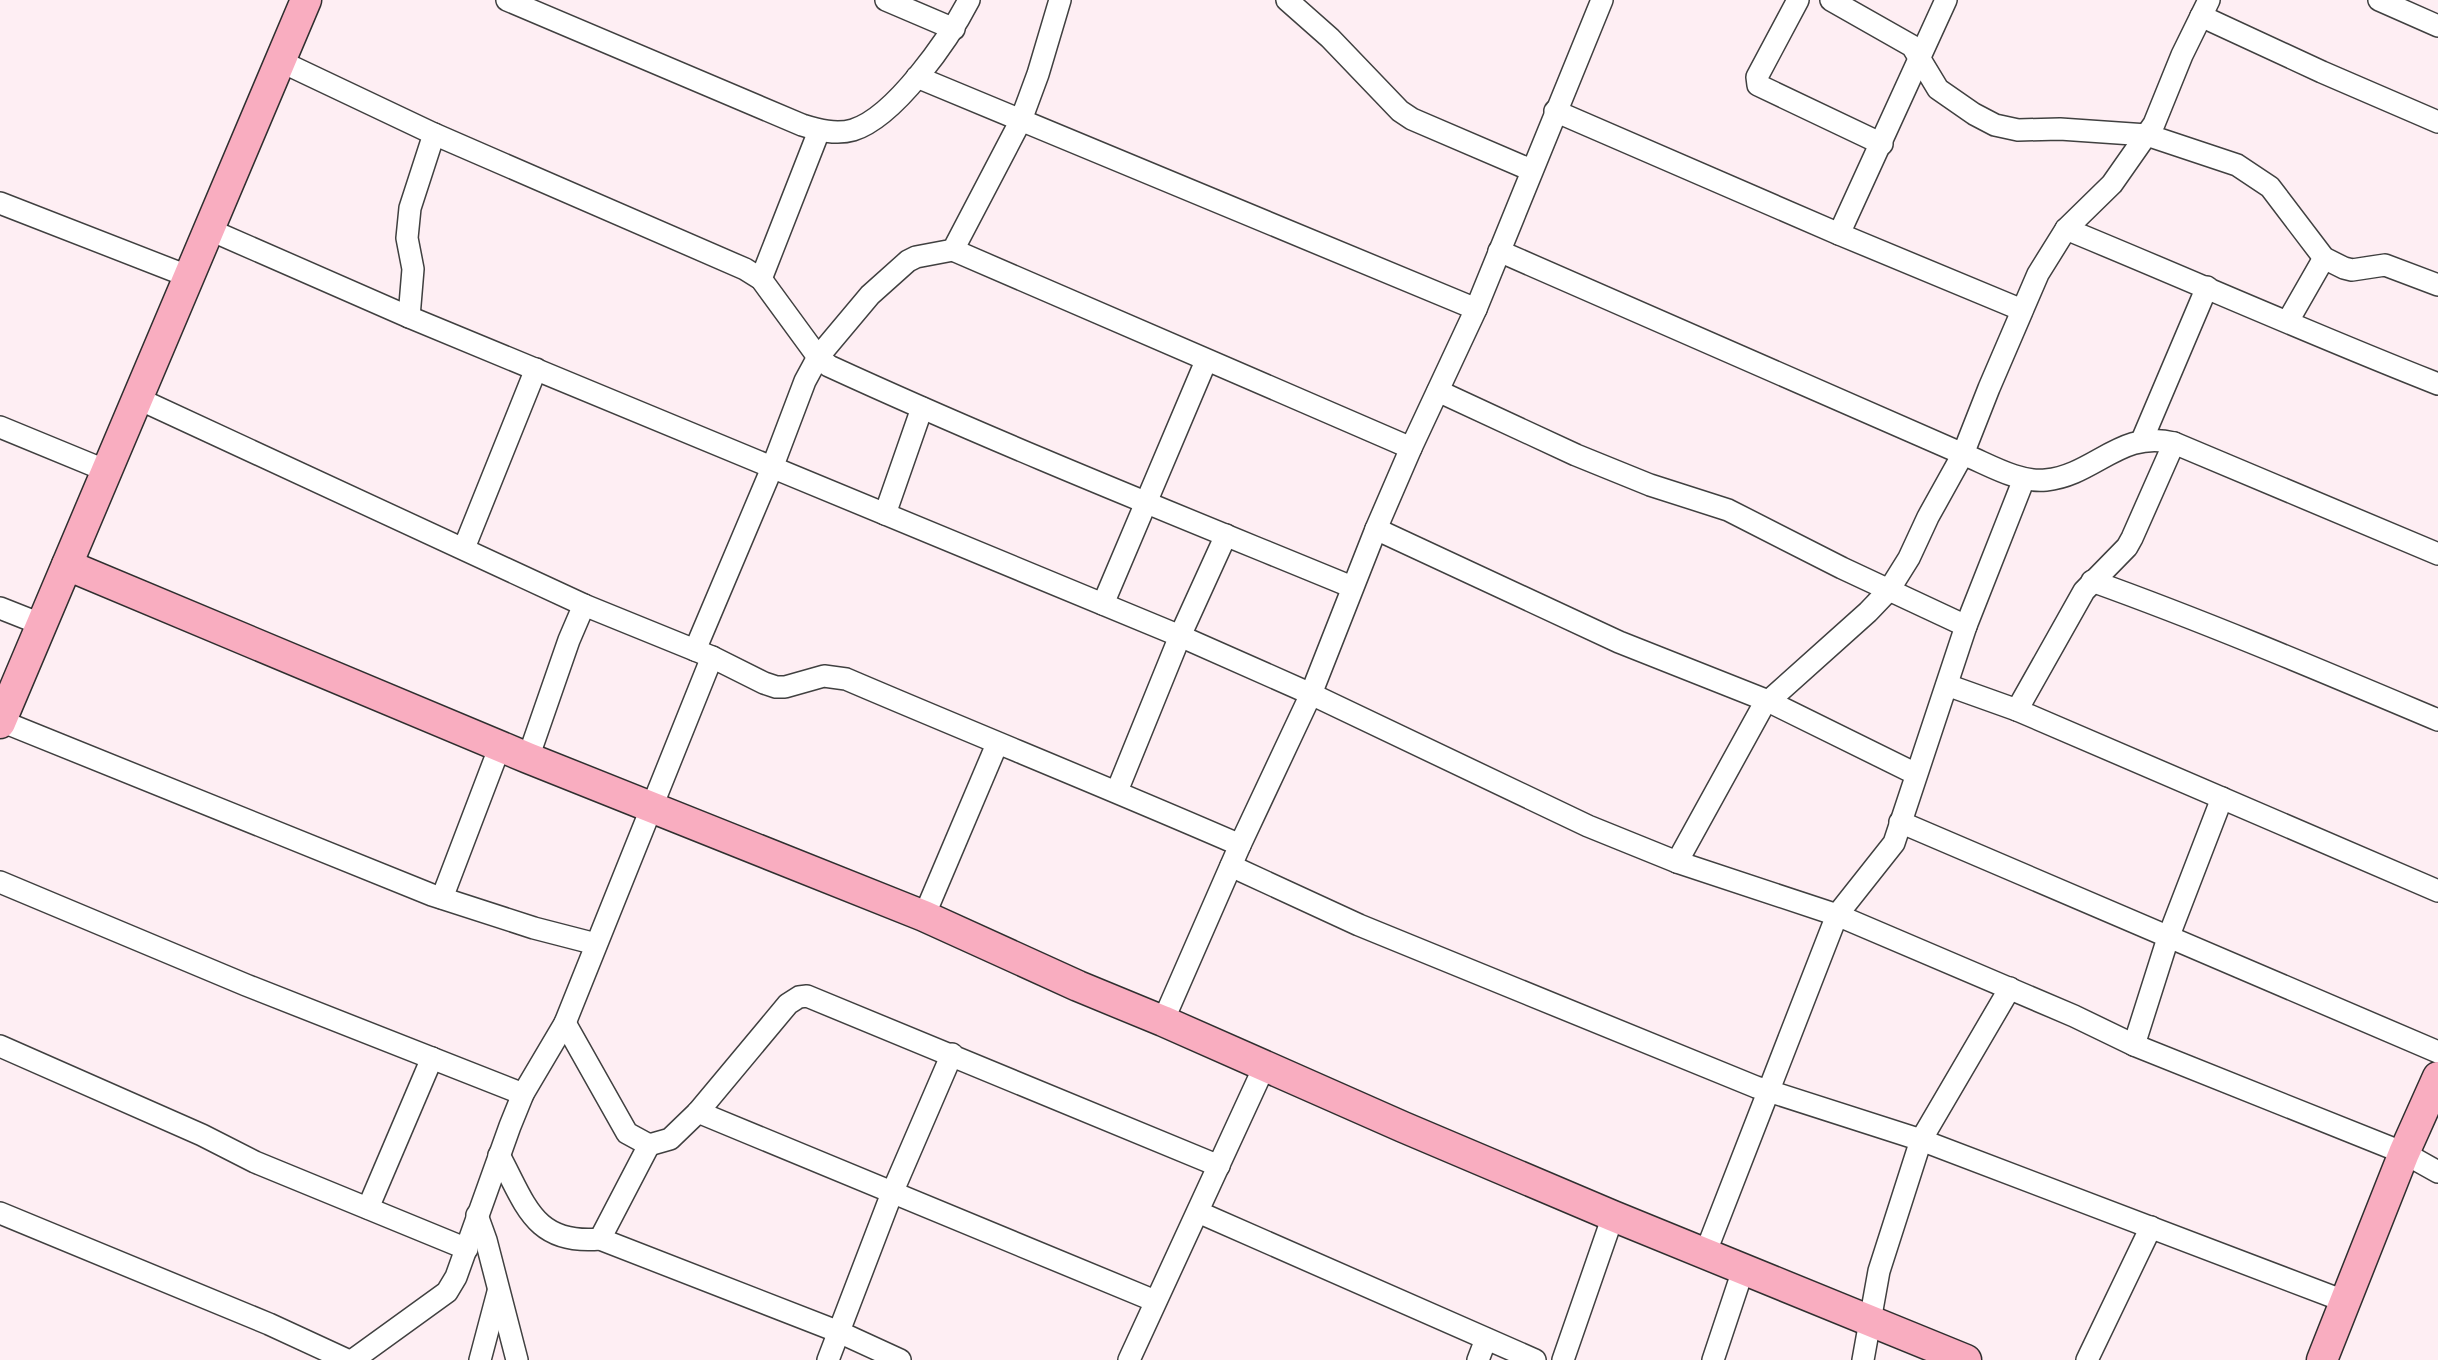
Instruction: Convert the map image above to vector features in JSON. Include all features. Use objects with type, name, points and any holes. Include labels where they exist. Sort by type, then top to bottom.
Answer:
[{"type":"street","points":[[306,0],[208,229],[139,399],[0,722],[442,898],[534,928],[596,944]]},
{"type":"street","points":[[507,0],[547,8],[819,131],[844,132],[872,122],[917,77],[954,29],[969,0]]},
{"type":"street","points":[[886,0],[954,29]]},
{"type":"street","points":[[953,249],[1021,120],[1038,74],[1060,0]]},
{"type":"street","points":[[1287,0],[1330,38],[1400,111],[1412,119],[1531,170]]},
{"type":"street","points":[[1163,1021],[1240,845],[1311,694],[1352,586],[1411,448],[1476,309],[1602,0]]},
{"type":"street","points":[[1798,0],[1757,77],[1758,85],[1882,144]]},
{"type":"street","points":[[1831,0],[1903,39],[1912,46],[1938,89],[1974,114],[1995,125],[2018,130],[2060,129],[2147,135],[2237,165],[2270,187],[2324,258],[2352,270],[2385,265],[2438,285]]},
{"type":"street","points":[[1839,234],[1946,0]]},
{"type":"street","points":[[2379,0],[2438,26]]},
{"type":"street","points":[[1677,862],[1763,706],[1868,612],[1889,590],[1909,558],[1928,517],[1963,454],[2038,274],[2066,229],[2112,183],[2154,124],[2182,55],[2205,8],[2322,72],[2438,122]]},
{"type":"street","points":[[280,61],[434,134],[745,269],[761,279],[818,357],[829,366],[1146,503],[1352,586]]},
{"type":"street","points":[[917,77],[1476,309]]},
{"type":"street","points":[[1555,111],[1839,234],[2022,310]]},
{"type":"street","points":[[761,279],[819,131]]},
{"type":"street","points":[[409,317],[413,269],[407,238],[410,208],[434,134]]},
{"type":"street","points":[[0,203],[190,277]]},
{"type":"street","points":[[208,229],[409,317],[1180,636],[1311,694],[1588,826],[1677,862],[1837,915],[2010,988],[2134,1045],[2404,1153],[2438,1172]]},
{"type":"street","points":[[2066,229],[2438,384]]},
{"type":"street","points":[[353,1360],[447,1292],[456,1277],[523,1094],[565,1023],[653,806],[704,653],[805,381],[818,357],[870,295],[908,261],[916,257],[953,249],[1206,361],[1411,448]]},
{"type":"street","points":[[1499,251],[2024,479],[2044,480],[2066,476],[2127,445],[2142,440],[2159,439],[2174,442],[2438,554]]},
{"type":"street","points":[[2288,321],[2324,258]]},
{"type":"street","points":[[2142,440],[2207,287]]},
{"type":"street","points":[[1103,604],[1206,361]]},
{"type":"street","points":[[464,548],[536,369]]},
{"type":"street","points":[[1438,391],[1597,464],[1677,495],[1728,510],[1966,627]]},
{"type":"street","points":[[139,399],[584,605],[704,653],[764,683],[785,687],[824,676],[846,679],[997,744],[1117,791],[1240,845]]},
{"type":"street","points":[[885,514],[922,408]]},
{"type":"street","points":[[0,427],[107,471]]},
{"type":"street","points":[[2017,710],[2071,612],[2092,581],[2127,547],[2174,442]]},
{"type":"street","points":[[1705,1254],[1837,915],[1887,855],[1894,843],[1966,627],[2024,479]]},
{"type":"street","points":[[1376,529],[1619,642],[1768,701],[1916,774]]},
{"type":"street","points":[[1117,791],[1180,636],[1226,535]]},
{"type":"street","points":[[67,566],[528,758],[924,916],[1077,986],[1265,1065],[1402,1127],[1612,1216],[1966,1360]]},
{"type":"street","points":[[2092,581],[2220,629],[2438,720]]},
{"type":"street","points":[[528,758],[569,640],[584,605]]},
{"type":"street","points":[[0,608],[42,625]]},
{"type":"street","points":[[1947,686],[2017,710],[2438,891]]},
{"type":"street","points":[[924,916],[997,744]]},
{"type":"street","points":[[442,898],[500,746]]},
{"type":"street","points":[[2134,1045],[2168,938],[2222,798]]},
{"type":"street","points":[[1900,822],[2438,1052]]},
{"type":"street","points":[[1231,866],[1359,925],[1769,1092],[1921,1140],[2344,1302]]},
{"type":"street","points":[[0,882],[246,985],[523,1094]]},
{"type":"street","points":[[1863,1360],[1879,1271],[1921,1140],[2010,988]]},
{"type":"street","points":[[565,1023],[627,1133],[649,1145],[670,1139],[698,1112],[788,1004],[799,997],[816,998],[1219,1166]]},
{"type":"street","points":[[0,1046],[255,1162],[467,1249]]},
{"type":"street","points":[[828,1360],[892,1193],[952,1054]]},
{"type":"street","points":[[368,1208],[432,1058]]},
{"type":"street","points":[[1133,1359],[1155,1301],[1265,1065]]},
{"type":"street","points":[[2322,1360],[2404,1153],[2438,1077]]},
{"type":"street","points":[[698,1112],[1155,1301]]},
{"type":"street","points":[[600,1239],[649,1145]]},
{"type":"street","points":[[500,1155],[530,1214],[544,1228],[562,1238],[582,1241],[600,1239],[839,1332],[900,1360]]},
{"type":"street","points":[[1198,1212],[1535,1360]]},
{"type":"street","points":[[0,1213],[258,1320],[347,1360]]},
{"type":"street","points":[[477,1215],[486,1240],[517,1360]]},
{"type":"street","points":[[1563,1360],[1612,1216]]},
{"type":"street","points":[[2087,1360],[2151,1227]]},
{"type":"street","points":[[1713,1360],[1743,1270]]},
{"type":"street","points":[[480,1360],[498,1292]]},
{"type":"street","points":[[1478,1360],[1486,1339]]}]
